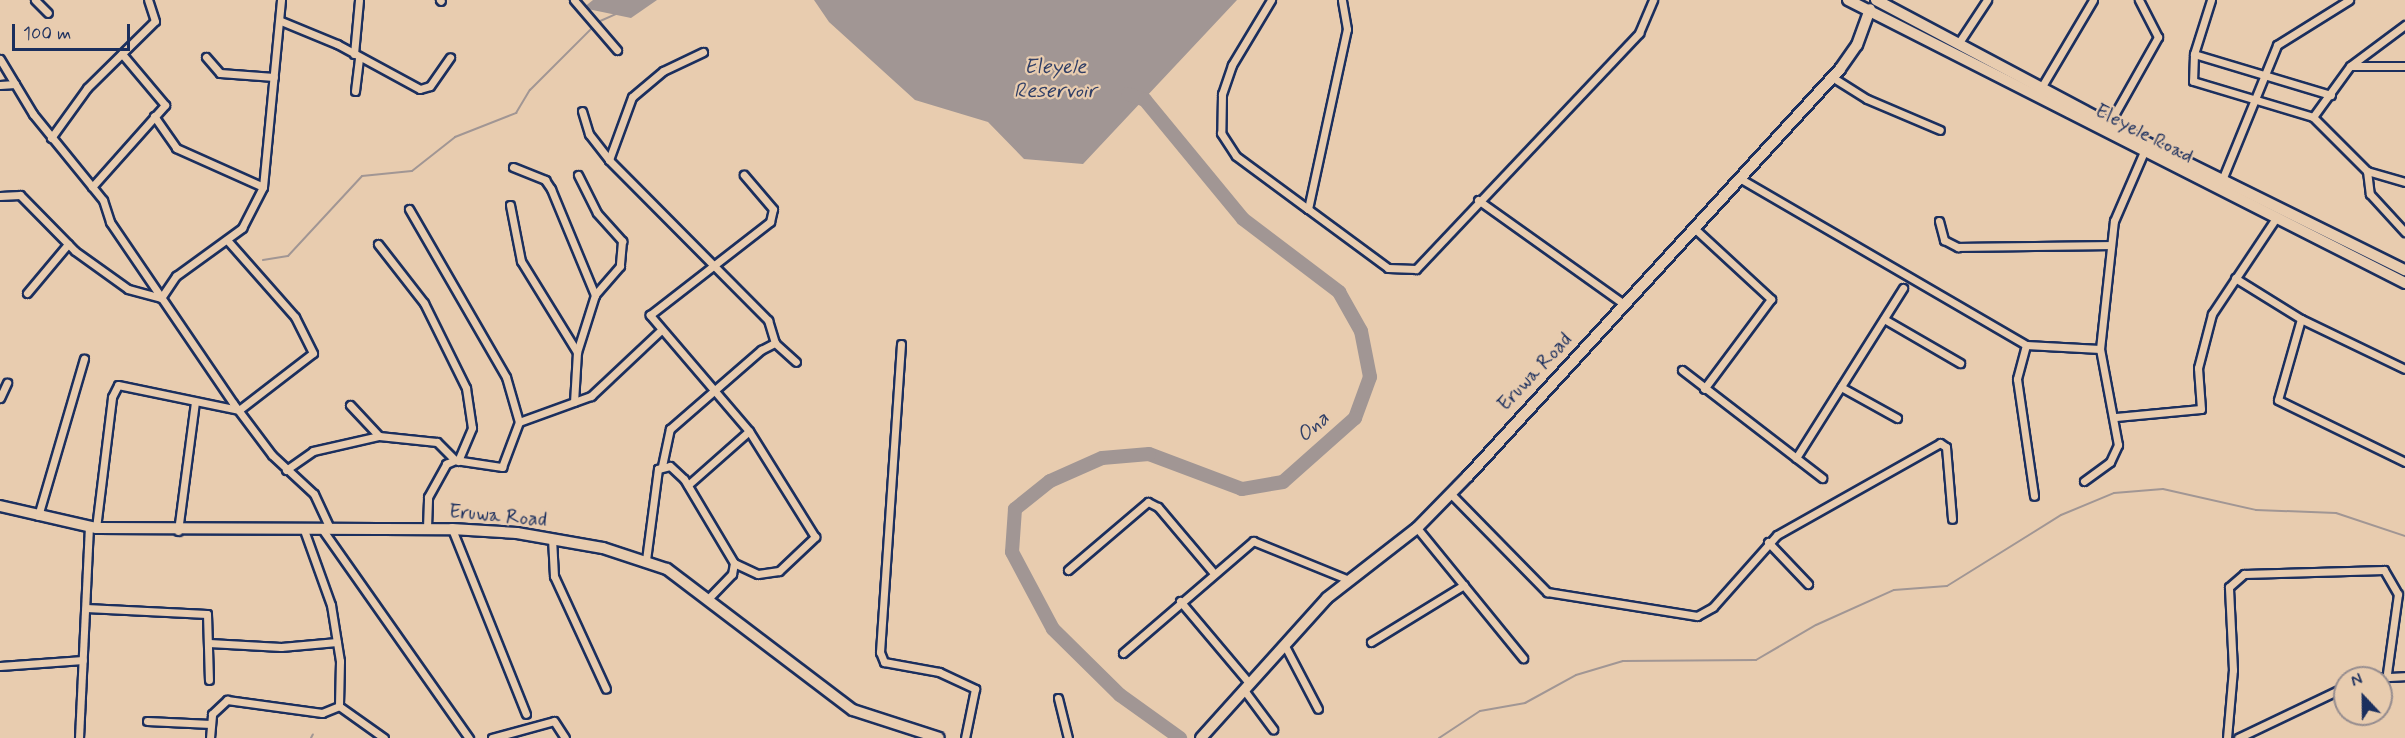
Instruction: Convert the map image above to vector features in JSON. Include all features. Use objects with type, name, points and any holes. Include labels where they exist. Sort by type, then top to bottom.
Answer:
[{"type":"main road","points":[[1848,0],[1873,4]]},
{"type":"main road","name":"Eleyele Road","points":[[1873,4],[1958,44],[1971,57]]},
{"type":"main road","name":"Eleyele Road","points":[[1873,4],[2002,73],[2143,154],[2405,283]]},
{"type":"main road","name":"Eruwa Road","points":[[1201,738],[1284,644],[1349,580],[1417,528],[1741,179],[1832,77],[1857,45],[1873,4]]},
{"type":"main road","name":"Eleyele Road","points":[[2002,73],[2041,88],[2405,270]]},
{"type":"main road","name":"Eruwa Road","points":[[0,506],[93,528],[178,531],[452,529],[552,538],[646,560],[709,598],[853,710],[939,738]]},
{"type":"street","points":[[35,0],[48,13]]},
{"type":"street","points":[[51,138],[87,88],[156,17],[148,0]]},
{"type":"street","points":[[161,298],[176,276],[227,240],[251,215],[263,187],[281,0]]},
{"type":"street","points":[[356,91],[359,0]]},
{"type":"street","points":[[574,0],[617,50]]},
{"type":"street","points":[[1271,0],[1232,65],[1222,94],[1221,133],[1236,156],[1388,268],[1407,273],[1416,269],[1478,200],[1639,33],[1653,0]]},
{"type":"street","points":[[1308,209],[1347,29],[1342,0]]},
{"type":"street","points":[[1958,44],[1987,0]]},
{"type":"street","points":[[2041,88],[2093,0]]},
{"type":"street","points":[[2109,124],[2158,37],[2139,0]]},
{"type":"street","points":[[2211,0],[2193,54],[2193,81],[2313,117],[2367,171],[2405,182]]},
{"type":"street","points":[[2222,180],[2277,45],[2349,0]]},
{"type":"street","points":[[280,21],[420,89],[430,86],[450,57]]},
{"type":"street","points":[[2313,117],[2350,66],[2405,25]]},
{"type":"street","points":[[609,160],[632,97],[663,71],[703,52]]},
{"type":"street","points":[[92,187],[165,105],[162,95],[122,54]]},
{"type":"street","points":[[2193,54],[2331,95]]},
{"type":"street","points":[[206,57],[220,73],[274,77]]},
{"type":"street","points":[[0,59],[51,138],[92,187],[161,298],[239,410],[286,470],[314,494],[326,529],[469,738]]},
{"type":"street","points":[[2350,66],[2405,66]]},
{"type":"street","points":[[1832,77],[1867,99],[1940,130]]},
{"type":"street","points":[[0,85],[15,84]]},
{"type":"street","points":[[582,111],[589,134],[609,160],[768,320],[775,343],[796,362]]},
{"type":"street","points":[[154,116],[176,148],[263,187]]},
{"type":"street","points":[[2084,481],[2115,454],[2116,417],[2100,349],[2114,221],[2143,154]]},
{"type":"street","points":[[513,167],[545,180],[551,189],[595,295]]},
{"type":"street","points":[[2367,171],[2370,194],[2405,232]]},
{"type":"street","points":[[574,402],[577,352],[595,295],[620,266],[622,241],[597,213],[578,174]]},
{"type":"street","points":[[734,563],[769,574],[815,541],[809,523],[749,431],[714,387],[660,331],[652,310],[715,266],[774,215],[744,175]]},
{"type":"street","points":[[1741,179],[2026,345],[2100,349]]},
{"type":"street","points":[[0,196],[20,195],[68,244],[128,289],[161,298]]},
{"type":"street","points":[[1478,200],[1624,304]]},
{"type":"street","points":[[510,205],[521,261],[577,352]]},
{"type":"street","points":[[286,470],[313,451],[379,436],[437,442],[457,461],[502,468],[519,422],[506,377],[409,209]]},
{"type":"street","points":[[2116,417],[2201,409],[2198,368],[2204,334],[2235,278],[2276,218]]},
{"type":"street","points":[[1939,221],[1944,240],[1958,248],[2112,245]]},
{"type":"street","points":[[1694,228],[1771,299],[1704,389]]},
{"type":"street","points":[[79,738],[93,528],[115,389],[121,383],[195,402],[239,410],[313,350],[295,317],[227,240]]},
{"type":"street","points":[[27,293],[68,244]]},
{"type":"street","points":[[378,244],[424,303],[466,388],[472,429],[457,461],[431,488],[427,528]]},
{"type":"street","points":[[2235,278],[2301,318],[2405,369]]},
{"type":"street","points":[[1796,458],[1903,288]]},
{"type":"street","points":[[2301,318],[2278,400],[2405,462]]},
{"type":"street","points":[[1884,319],[1960,363]]},
{"type":"street","points":[[519,422],[591,396],[660,331]]},
{"type":"street","points":[[646,560],[670,429],[714,387],[775,343]]},
{"type":"street","points":[[901,344],[880,652],[884,662],[939,672],[975,689],[965,738]]},
{"type":"street","points":[[2026,345],[2017,379],[2034,496]]},
{"type":"street","points":[[38,516],[84,359]]},
{"type":"street","points":[[1682,370],[1822,478]]},
{"type":"street","points":[[0,398],[7,383]]},
{"type":"street","points":[[1841,387],[1897,418]]},
{"type":"street","points":[[178,531],[195,402]]},
{"type":"street","points":[[351,405],[379,436]]},
{"type":"street","points":[[688,485],[749,431]]},
{"type":"street","points":[[1450,493],[1547,592],[1692,615],[1713,607],[1768,542],[1799,519],[1940,443],[1946,447],[1952,519]]},
{"type":"street","points":[[662,466],[670,466],[688,485],[734,563],[732,574],[709,598]]},
{"type":"street","points":[[1068,570],[1148,502],[1158,507],[1213,572]]},
{"type":"street","points":[[1417,528],[1523,658]]},
{"type":"street","points":[[452,529],[525,714]]},
{"type":"street","points":[[304,530],[326,586],[337,642],[339,706],[374,734],[384,738]]},
{"type":"street","points":[[552,538],[554,576],[606,689]]},
{"type":"street","points":[[1123,653],[1213,572],[1259,540],[1349,580]]},
{"type":"street","points":[[1768,542],[1808,584]]},
{"type":"street","points":[[2227,738],[2233,670],[2229,588],[2238,576],[2384,570],[2398,601],[2388,666]]},
{"type":"street","points":[[1371,642],[1464,585]]},
{"type":"street","points":[[1180,601],[1247,687],[1273,729]]},
{"type":"street","points":[[86,608],[204,613],[209,643],[209,680]]},
{"type":"street","points":[[209,643],[280,647],[337,642]]},
{"type":"street","points":[[1284,644],[1318,708]]},
{"type":"street","points":[[0,666],[83,660]]},
{"type":"street","points":[[2238,738],[2333,693]]},
{"type":"street","points":[[1058,698],[1068,738]]},
{"type":"street","points":[[210,738],[216,707],[227,700],[322,713],[339,706]]},
{"type":"street","points":[[147,721],[211,724]]},
{"type":"street","points":[[492,738],[554,721],[565,738]]},
{"type":"water","points":[[593,0],[657,0],[631,18],[583,8]]},
{"type":"water","name":"Eleyele Reservoir","points":[[814,0],[1237,0],[1083,164],[1024,159],[988,122],[915,100],[829,22]]},
{"type":"waterway","points":[[263,260],[288,256],[362,176],[412,171],[455,137],[516,113],[530,90],[598,22],[616,14]]},
{"type":"waterway","name":"Ona","points":[[1128,94],[1145,100],[1243,219],[1339,292],[1361,331],[1370,377],[1355,418],[1283,482],[1242,489],[1149,454],[1102,458],[1050,481],[1015,509],[1012,552],[1053,629],[1120,695],[1180,738]]},
{"type":"waterway","points":[[1439,738],[1480,711],[1525,703],[1576,675],[1623,661],[1756,660],[1816,625],[1894,590],[1947,586],[2061,515],[2114,493],[2163,489],[2256,510],[2336,513],[2405,536]]},
{"type":"waterway","points":[[311,738],[313,734]]}]
